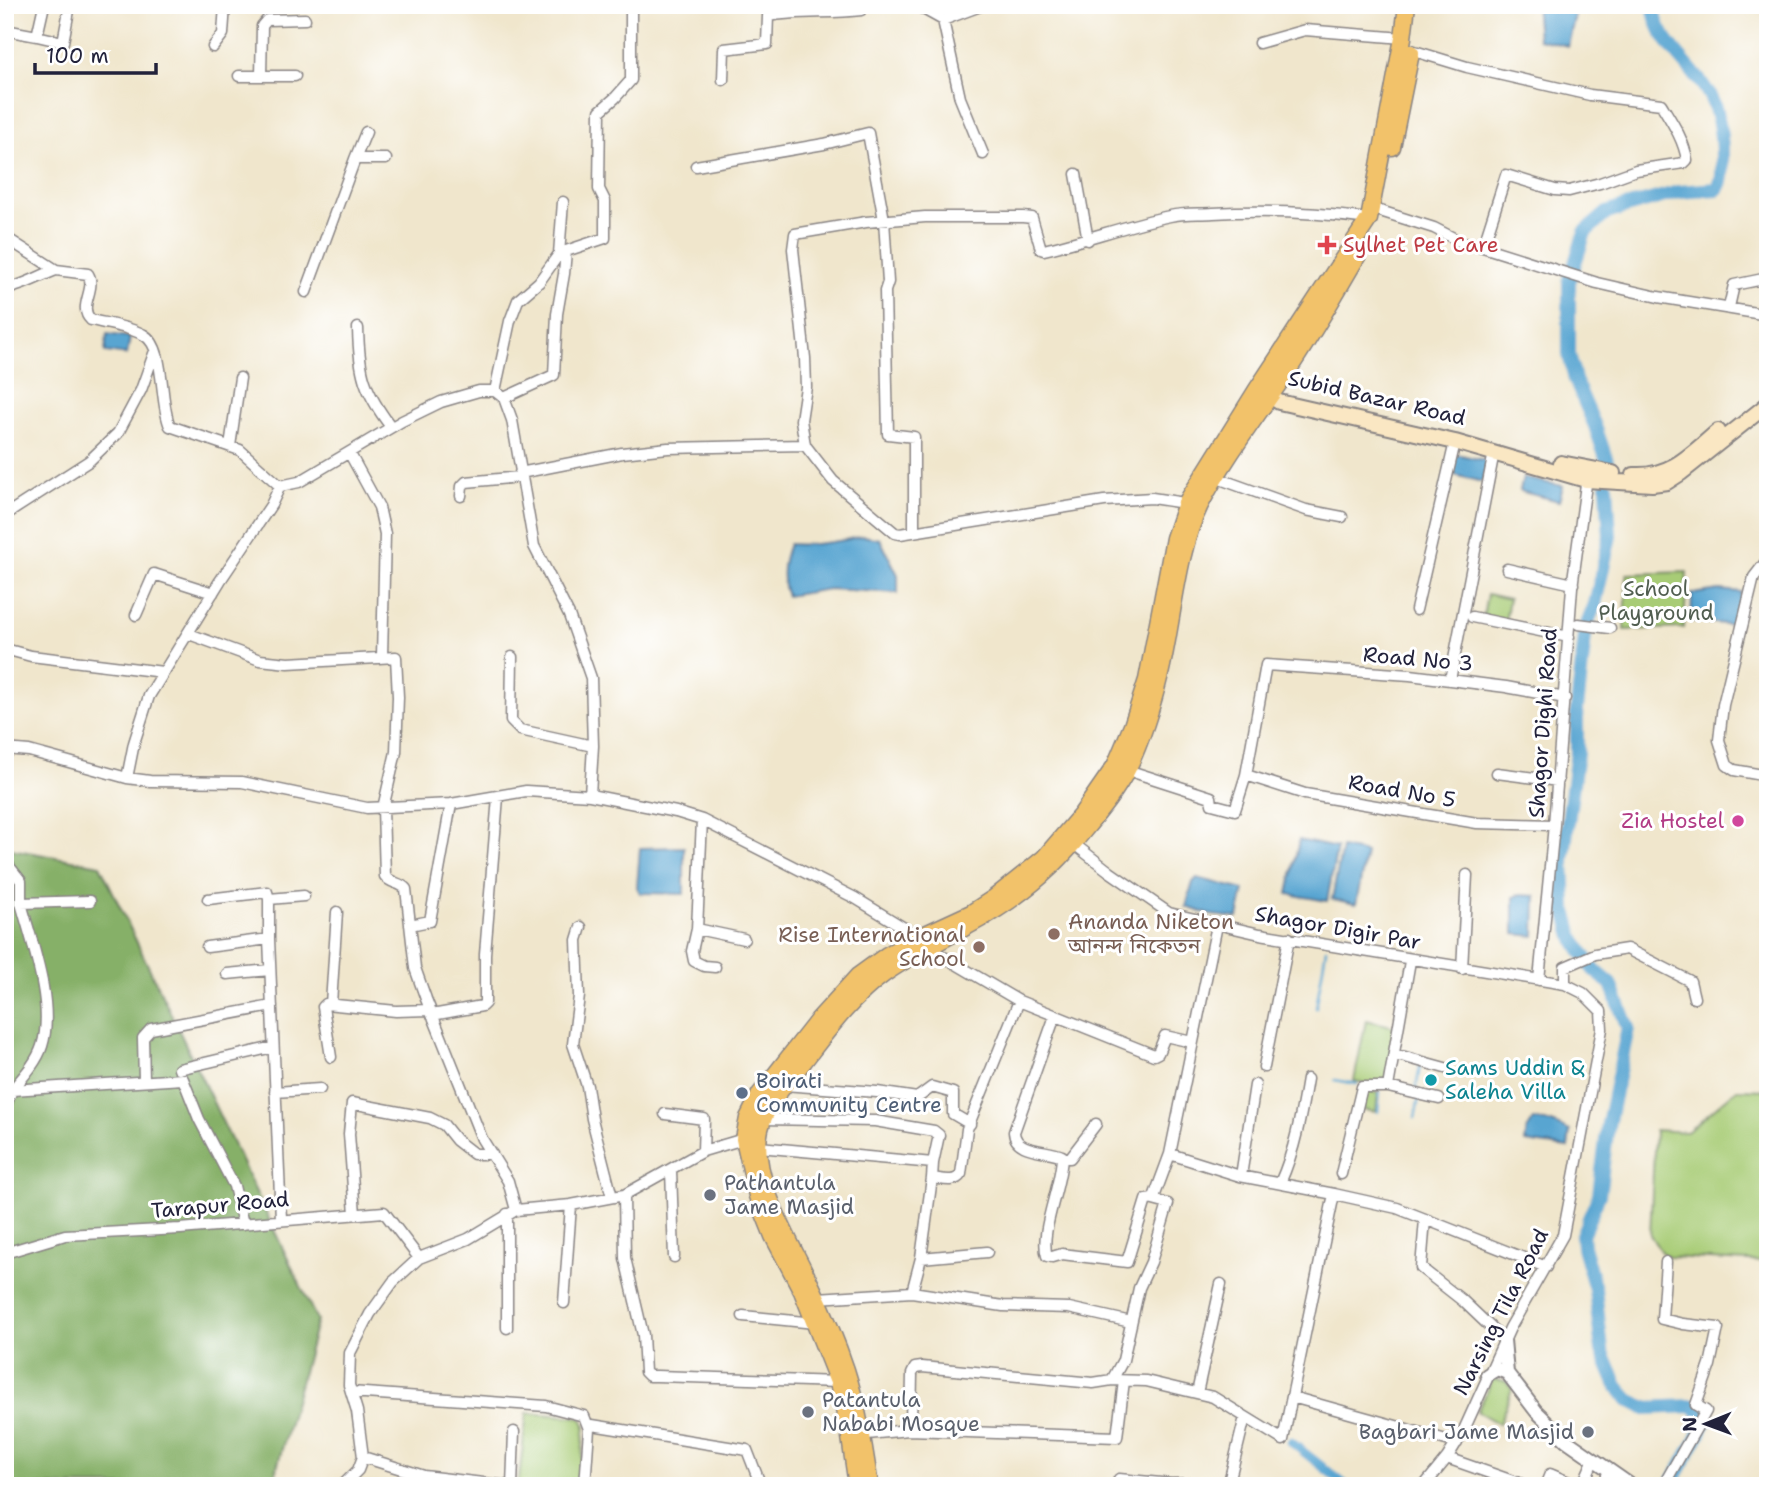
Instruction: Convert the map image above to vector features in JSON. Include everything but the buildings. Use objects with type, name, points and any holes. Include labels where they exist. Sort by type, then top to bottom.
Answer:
[{"type":"main road","points":[[1407,5],[1407,44]]},
{"type":"main road","points":[[1068,839],[1115,766],[1132,726],[1147,680],[1174,538],[1373,215],[1407,44],[1418,5]]},
{"type":"main road","points":[[857,1486],[856,1435],[847,1372],[817,1298],[773,1236],[757,1196],[756,1134],[748,1118],[760,1094],[818,1020],[858,976],[887,955],[923,942],[994,898],[1068,839],[1127,770],[1144,732],[1161,670],[1192,505],[1217,478],[1263,393]]},
{"type":"main road","name":"Subid Bazar Road","points":[[1263,393],[1279,402],[1588,475],[1652,484],[1667,482],[1706,454],[1766,400]]},
{"type":"main road","name":"Subid Bazar Road","points":[[1263,393],[1588,475]]},
{"type":"main road","points":[[756,1134],[785,1085],[836,1019],[864,990],[915,953],[923,942]]},
{"type":"main road","points":[[800,1275],[856,1435],[870,1486]]},
{"type":"street","points":[[37,36],[44,5]]},
{"type":"street","points":[[5,30],[63,42],[70,5]]},
{"type":"street","points":[[213,47],[223,34],[225,5]]},
{"type":"street","points":[[495,391],[510,321],[518,300],[539,282],[562,253],[605,238],[605,201],[599,188],[600,111],[631,80],[631,5]]},
{"type":"street","points":[[723,80],[724,49],[767,44],[768,16],[805,11],[861,10],[862,5]]},
{"type":"street","points":[[916,5],[943,20],[960,98],[982,155]]},
{"type":"street","points":[[943,20],[983,5]]},
{"type":"street","points":[[261,76],[261,26],[267,20],[305,19]]},
{"type":"street","points":[[1259,43],[1305,30],[1407,44],[1467,67],[1590,95],[1661,104],[1681,139],[1688,160],[1684,163],[1636,170],[1569,191],[1555,190],[1506,175],[1483,247]]},
{"type":"street","points":[[239,76],[295,76]]},
{"type":"street","points":[[306,292],[366,132]]},
{"type":"street","points":[[696,166],[868,133],[884,220],[888,282],[885,291],[888,434],[914,437],[914,532]]},
{"type":"street","points":[[355,159],[386,159]]},
{"type":"street","points":[[1076,174],[1088,240]]},
{"type":"street","points":[[505,398],[554,375],[557,314],[564,274],[563,202]]},
{"type":"street","points":[[1192,505],[1152,498],[1104,500],[895,533],[834,481],[805,445],[802,420],[806,387],[805,358],[800,329],[793,237],[795,234],[884,220],[925,217],[1023,217],[1032,218],[1041,249],[1088,240],[1172,215],[1252,211],[1373,215],[1434,228],[1463,243],[1658,297],[1768,315]]},
{"type":"street","points":[[5,237],[56,270]]},
{"type":"street","points":[[5,289],[56,270],[88,274],[92,281],[85,308],[86,315],[91,320],[145,335],[157,348],[159,376],[166,418],[170,426],[230,446],[248,456],[280,486],[299,482],[350,454],[391,427],[441,402],[472,392],[495,391],[505,398],[512,420],[534,546],[569,615],[590,678],[593,746],[590,795]]},
{"type":"street","points":[[1729,307],[1734,285],[1768,278]]},
{"type":"street","points":[[358,328],[359,363],[367,390],[391,427]]},
{"type":"street","points":[[6,518],[89,461],[117,433],[141,390],[157,348]]},
{"type":"street","points":[[230,446],[240,378]]},
{"type":"street","points":[[1416,610],[1455,442]]},
{"type":"street","points":[[461,496],[462,486],[466,482],[520,475],[622,453],[668,448],[805,445]]},
{"type":"street","points":[[1450,680],[1494,452]]},
{"type":"street","points":[[350,454],[379,507],[385,534],[382,656]]},
{"type":"street","name":"Shagor Dighi Road","points":[[1539,980],[1573,584],[1588,475]]},
{"type":"street","points":[[1217,478],[1306,510],[1342,517]]},
{"type":"street","points":[[127,778],[134,743],[149,696],[271,505],[280,486]]},
{"type":"street","points":[[1768,559],[1754,577],[1723,705],[1719,740],[1727,765],[1734,770],[1768,776]]},
{"type":"street","points":[[1507,569],[1573,584]]},
{"type":"street","points":[[136,615],[154,574],[213,593]]},
{"type":"street","points":[[1472,617],[1569,637]]},
{"type":"street","points":[[1578,624],[1610,628]]},
{"type":"street","points":[[189,634],[261,660],[288,663],[396,657],[396,752],[383,808],[385,876],[389,881],[402,884],[406,889],[415,968],[482,1139],[508,1181],[511,1212],[507,1328]]},
{"type":"street","points":[[5,649],[31,656],[163,672]]},
{"type":"street","points":[[512,657],[511,720],[520,730],[593,746]]},
{"type":"street","name":"Road No 3","points":[[1246,775],[1266,665],[1450,680],[1565,698]]},
{"type":"street","points":[[5,749],[29,751],[127,778],[150,781],[242,782],[367,808],[451,804],[527,792],[590,795],[677,812],[702,820],[855,898],[1019,1001],[1153,1055],[1158,1053],[1164,1036],[1192,1042]]},
{"type":"street","points":[[1127,770],[1191,789],[1211,798],[1212,804],[1233,811],[1237,809],[1246,775]]},
{"type":"street","points":[[1497,774],[1558,781]]},
{"type":"street","name":"Road No 5","points":[[1246,775],[1305,794],[1478,823],[1554,825]]},
{"type":"street","points":[[331,1057],[323,1007],[326,1004],[431,1012],[482,1006],[485,1003],[485,954],[498,797]]},
{"type":"street","points":[[410,925],[430,920],[451,804]]},
{"type":"street","points":[[702,820],[697,929],[692,951],[694,961],[715,967]]},
{"type":"street","name":"Shagor Digir Par","points":[[1068,839],[1169,913],[1217,925],[1410,961],[1565,985],[1583,993],[1597,1004],[1602,1019]]},
{"type":"street","points":[[5,861],[21,881],[21,903],[39,971],[45,1021],[43,1044],[38,1056],[12,1090],[5,1108]]},
{"type":"street","points":[[1462,969],[1467,875]]},
{"type":"street","points":[[208,899],[267,892],[270,899],[270,970],[281,1219]]},
{"type":"street","points":[[270,899],[304,896]]},
{"type":"street","points":[[21,903],[90,901]]},
{"type":"street","points":[[331,1004],[337,912]]},
{"type":"street","points":[[1154,1199],[1170,1154],[1217,925]]},
{"type":"street","points":[[580,927],[577,940],[579,996],[573,1044],[587,1086],[592,1119],[612,1197]]},
{"type":"street","points":[[697,929],[744,939]]},
{"type":"street","points":[[1264,1067],[1289,938]]},
{"type":"street","points":[[207,947],[269,939]]},
{"type":"street","points":[[1565,985],[1565,967],[1595,954],[1627,949],[1690,981],[1694,998]]},
{"type":"street","points":[[1388,1087],[1410,961]]},
{"type":"street","points":[[227,974],[270,970]]},
{"type":"street","points":[[932,1178],[955,1181],[961,1174],[970,1124],[1019,1001]]},
{"type":"street","points":[[144,1080],[143,1038],[151,1029],[272,1006]]},
{"type":"street","points":[[1055,1016],[1014,1137],[1019,1145],[1060,1154],[1062,1158],[1059,1186],[1048,1227],[1045,1252],[1047,1256],[1062,1254],[1127,1262],[1146,1200],[1154,1199],[1168,1204],[1151,1262],[1139,1288],[1123,1360],[1112,1380]]},
{"type":"street","name":"Narsing Tila Road","points":[[1424,1486],[1457,1443],[1504,1340],[1563,1235],[1602,1019]]},
{"type":"street","points":[[179,1069],[273,1047]]},
{"type":"street","points":[[1394,1054],[1445,1068]]},
{"type":"street","points":[[12,1090],[183,1079],[199,1119],[234,1186],[243,1224]]},
{"type":"street","points":[[1280,1183],[1289,1164],[1299,1128],[1307,1079]]},
{"type":"street","points":[[785,1085],[917,1098],[932,1087],[953,1093],[953,1114],[970,1124]]},
{"type":"street","points":[[1241,1176],[1255,1085]]},
{"type":"street","points":[[1341,1174],[1362,1087],[1388,1087],[1439,1099]]},
{"type":"street","points":[[275,1091],[320,1089]]},
{"type":"street","points":[[355,1214],[349,1134],[352,1102],[430,1118],[444,1125],[456,1140],[474,1154],[492,1154]]},
{"type":"street","points":[[665,1114],[704,1119],[703,1152]]},
{"type":"street","points":[[342,1486],[358,1470],[363,1457],[361,1432],[351,1392],[349,1364],[355,1341],[393,1282],[419,1258],[468,1239],[511,1212],[624,1195],[703,1152],[756,1134],[875,1122],[934,1131],[939,1135],[921,1258],[912,1292]]},
{"type":"street","points":[[1062,1158],[1070,1158],[1096,1124]]},
{"type":"street","points":[[756,1134],[933,1163]]},
{"type":"street","points":[[1170,1154],[1241,1176],[1397,1208],[1546,1266]]},
{"type":"street","points":[[671,1170],[674,1257]]},
{"type":"street","points":[[909,1430],[912,1374],[915,1368],[1093,1382],[1146,1381],[1213,1397],[1283,1440],[1334,1194]]},
{"type":"street","points":[[624,1195],[625,1258],[643,1335],[645,1372],[649,1376],[838,1382]]},
{"type":"street","points":[[564,1303],[571,1205]]},
{"type":"street","name":"Tarapur Road","points":[[5,1253],[65,1235],[384,1212],[419,1258]]},
{"type":"street","points":[[1425,1219],[1421,1268],[1463,1301],[1504,1340],[1507,1373],[1528,1402],[1554,1429],[1632,1486]]},
{"type":"street","points":[[921,1258],[987,1252]]},
{"type":"street","points":[[1663,1486],[1703,1415],[1696,1405],[1710,1365],[1718,1328],[1662,1319],[1666,1262]]},
{"type":"street","points":[[1197,1393],[1221,1284]]},
{"type":"street","points":[[817,1298],[912,1292],[1003,1306],[1069,1308],[1131,1322]]},
{"type":"street","points":[[743,1316],[815,1323]]},
{"type":"street","points":[[1488,1375],[1497,1369],[1507,1373]]},
{"type":"street","points":[[856,1435],[909,1430],[1117,1437],[1124,1381]]},
{"type":"street","points":[[351,1392],[546,1406],[584,1416],[589,1429],[586,1486]]},
{"type":"street","points":[[1292,1397],[1457,1443]]},
{"type":"street","points":[[1228,1486],[1245,1417]]},
{"type":"street","points":[[592,1425],[747,1450],[761,1486]]},
{"type":"street","points":[[363,1457],[424,1476],[510,1486],[514,1432]]},
{"type":"street","points":[[1447,1458],[1527,1486]]},
{"type":"street","points":[[1545,1486],[1550,1474],[1580,1486],[1594,1460]]},
{"type":"street","points":[[1602,1486],[1609,1470]]},
{"type":"street","points":[[1119,1486],[1119,1479],[1171,1484],[1205,1483],[1213,1486]]},
{"type":"green space","name":"School Playground","points":[[1687,572],[1684,628],[1625,630],[1627,574]]},
{"type":"green space","points":[[1487,594],[1509,599],[1505,622],[1483,617]]},
{"type":"green space","points":[[5,848],[100,865],[317,1320],[272,1486],[5,1486]]},
{"type":"green space","points":[[1366,1020],[1396,1027],[1387,1079],[1378,1086],[1354,1081]]},
{"type":"green space","points":[[1737,1089],[1768,1090],[1768,1262],[1669,1257],[1661,1252],[1650,1235],[1655,1130],[1687,1132]]},
{"type":"green space","points":[[1363,1090],[1378,1093],[1376,1112],[1359,1109]]},
{"type":"green space","points":[[1493,1379],[1506,1381],[1512,1389],[1499,1424],[1477,1411]]},
{"type":"green space","points":[[527,1413],[578,1417],[583,1420],[585,1425],[579,1486],[518,1486]]},
{"type":"water","points":[[1539,5],[1577,5],[1568,46],[1538,39],[1536,15]]},
{"type":"water","points":[[107,334],[130,337],[127,355],[105,352]]},
{"type":"water","points":[[1456,454],[1488,461],[1482,482],[1451,474]]},
{"type":"water","points":[[1523,478],[1563,486],[1559,501],[1523,492],[1520,490]]},
{"type":"water","points":[[863,536],[880,539],[898,575],[898,593],[829,589],[787,596],[783,570],[789,544],[826,543]]},
{"type":"water","points":[[1719,590],[1741,592],[1737,625],[1691,621],[1692,594]]},
{"type":"water","points":[[1299,840],[1337,848],[1327,901],[1288,894]]},
{"type":"water","points":[[684,847],[684,894],[640,893],[637,887],[640,848]]},
{"type":"water","points":[[1342,848],[1366,853],[1356,904],[1332,899]]},
{"type":"water","points":[[1197,878],[1244,890],[1238,918],[1211,915],[1186,907],[1193,882]]},
{"type":"water","points":[[1536,896],[1535,936],[1514,934],[1514,897]]},
{"type":"water","points":[[1533,1120],[1552,1123],[1570,1131],[1568,1148],[1525,1142],[1527,1130]]},
{"type":"waterway","points":[[1607,461],[1575,380],[1569,354],[1569,282],[1585,232],[1607,213],[1622,208],[1679,192],[1717,189],[1722,174],[1720,131],[1713,104],[1705,88],[1666,39],[1656,17],[1654,5]]},
{"type":"waterway","points":[[1607,486],[1610,536],[1595,604],[1586,627],[1577,709],[1577,752],[1563,861],[1565,908],[1574,939],[1593,969],[1611,984],[1628,1028],[1608,1125],[1599,1195],[1582,1235],[1595,1289],[1602,1351],[1617,1386],[1629,1400],[1644,1408],[1693,1406],[1706,1419],[1670,1486]]},
{"type":"waterway","points":[[1316,1008],[1326,949]]},
{"type":"waterway","points":[[1416,1090],[1420,1066]]},
{"type":"waterway","points":[[1335,1080],[1357,1084]]},
{"type":"waterway","points":[[1378,1112],[1380,1091]]},
{"type":"waterway","points":[[1415,1118],[1419,1097]]},
{"type":"waterway","points":[[1291,1442],[1347,1486]]},
{"type":"place","name":"Sylhet Pet Care","points":[[1327,245]]},
{"type":"place","name":"Zia Hostel","points":[[1738,821]]},
{"type":"place","name":"Ananda Niketon আনন্দ নিকেতন","points":[[1054,934]]},
{"type":"place","name":"Rise International School","points":[[979,947]]},
{"type":"place","name":"Sams Uddin & Saleha Villa","points":[[1431,1080]]},
{"type":"place","name":"Boirati Community Centre","points":[[742,1093]]},
{"type":"place","name":"Pathantula Jame Masjid","points":[[710,1195]]},
{"type":"place","name":"Patantula Nababi Mosque","points":[[808,1412]]},
{"type":"place","name":"Bagbari Jame Masjid","points":[[1588,1432]]}]
